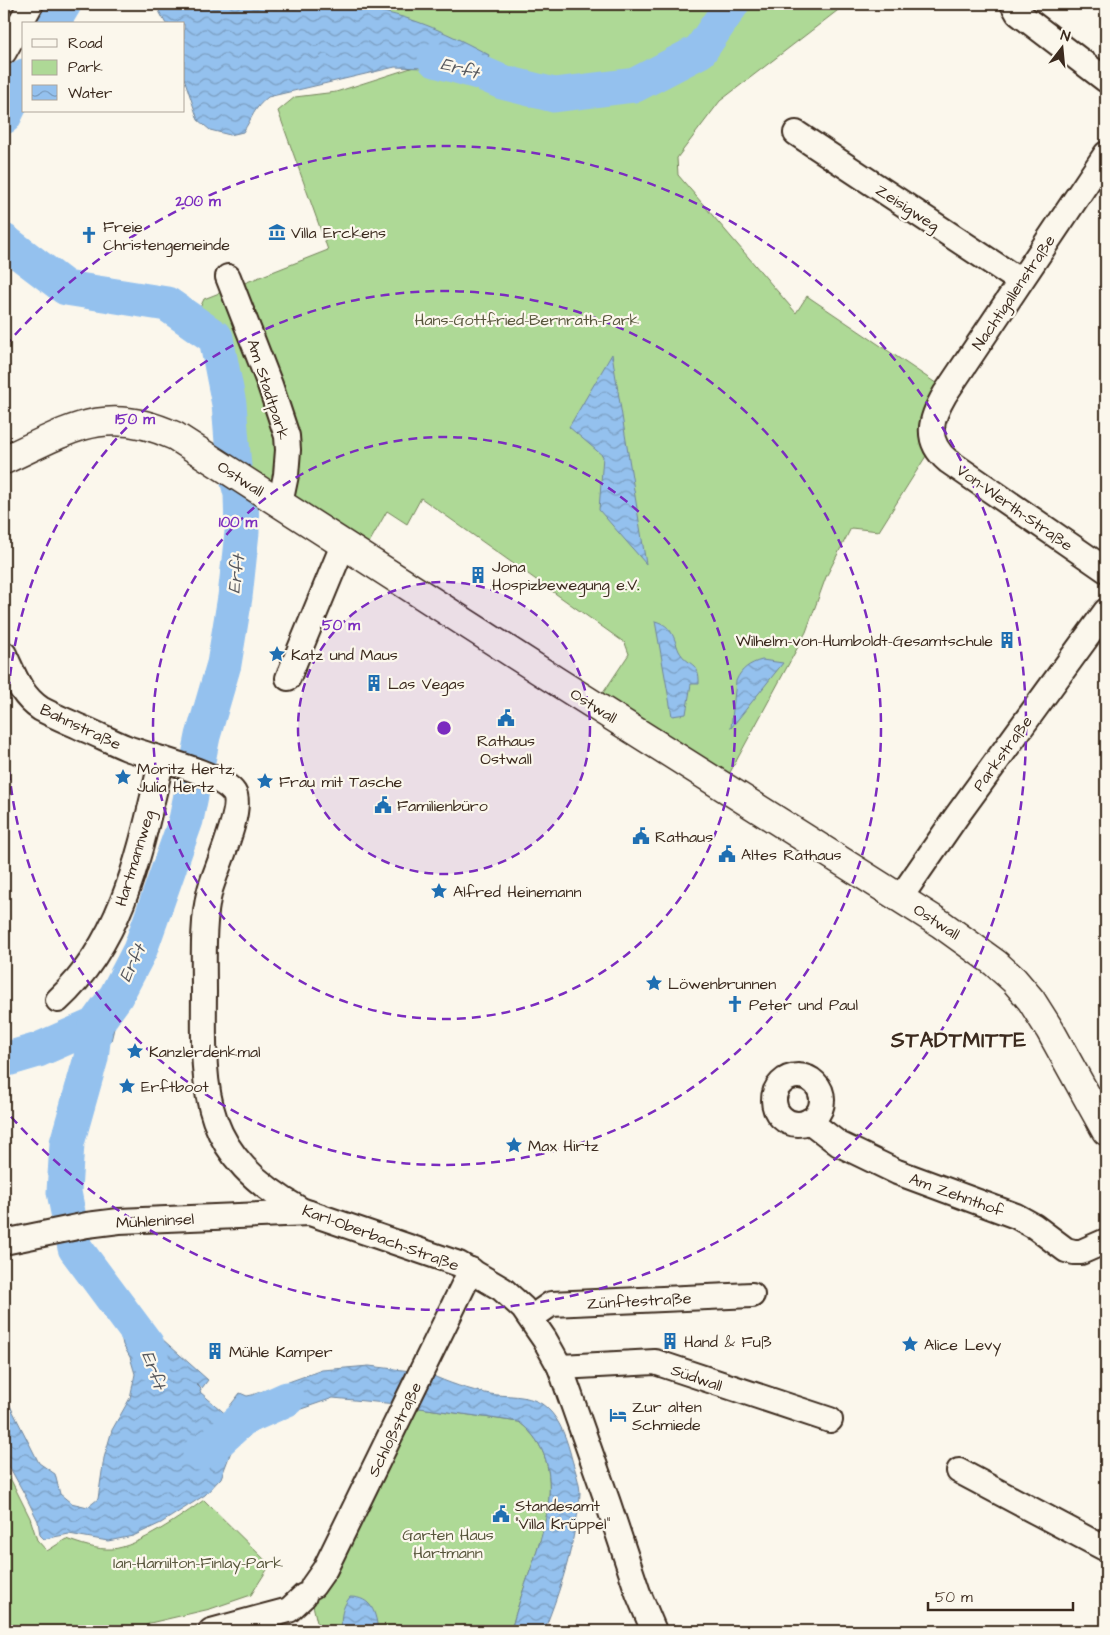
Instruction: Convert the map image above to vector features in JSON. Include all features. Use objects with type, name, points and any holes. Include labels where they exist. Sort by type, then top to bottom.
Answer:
[{"type":"main road","name":"Ostwall","points":[[4,460],[74,428],[91,423],[114,420],[139,423],[163,430],[175,436],[977,949],[1014,980],[1042,1015],[1106,1132]]},
{"type":"street","points":[[4,52],[31,4]]},
{"type":"street","points":[[1013,4],[1018,13],[1106,80]]},
{"type":"street","name":"Zeisigweg","points":[[796,133],[1020,281]]},
{"type":"street","name":"Nachtigallenstraße","points":[[932,436],[934,415],[944,394],[1106,154]]},
{"type":"street","name":"Am Stadtpark","points":[[228,277],[270,385],[288,442],[288,462],[280,504]]},
{"type":"street","name":"Von-Werth-Straße","points":[[932,436],[938,450],[948,461],[1106,570]]},
{"type":"street","points":[[288,678],[343,545]]},
{"type":"street","name":"Parkstraße","points":[[900,898],[956,817],[1106,611]]},
{"type":"street","name":"Bahnstraße","points":[[4,654],[12,695],[30,700],[46,711],[125,747],[216,779],[229,788],[235,796]]},
{"type":"street","name":"Hartmannweg","points":[[58,1000],[77,982],[89,966],[121,907],[168,761]]},
{"type":"street","name":"Karl-Oberbach-Straße","points":[[235,796],[236,808],[233,823],[212,883],[207,909],[204,1038],[208,1092],[222,1137],[243,1167],[272,1192],[309,1213],[434,1254],[471,1270],[509,1294],[531,1318],[560,1367],[638,1592],[654,1631]]},
{"type":"street","name":"Am Zehnthof","points":[[809,1121],[839,1144],[897,1172],[1006,1211],[1020,1218],[1066,1250],[1081,1252],[1106,1242]]},
{"type":"street","name":"Mühleninsel","points":[[4,1242],[87,1225],[309,1213]]},
{"type":"street","name":"Schloßstraße","points":[[211,1631],[302,1597],[325,1569],[471,1270]]},
{"type":"street","name":"Zünftestraße","points":[[531,1318],[551,1304],[752,1295]]},
{"type":"street","name":"Südwall","points":[[560,1367],[655,1362],[830,1420]]},
{"type":"street","points":[[959,1471],[1106,1549]]},
{"type":"green space","name":"Hans-Gottfried-Bernrath-Park","points":[[400,4],[846,4],[720,101],[677,158],[678,175],[796,313],[807,296],[949,392],[936,440],[879,531],[851,528],[826,577],[806,632],[727,778],[599,699],[629,654],[625,643],[421,498],[407,524],[387,511],[365,550],[236,468],[218,339],[193,323],[204,299],[328,250],[278,111],[295,97],[336,92],[414,67],[387,10]]},
{"type":"green space","name":"Garten Haus Hartmann","points":[[413,1407],[519,1422],[536,1440],[546,1460],[549,1481],[544,1528],[511,1631],[319,1631],[312,1601]]},
{"type":"green space","name":"Ian-Hamilton-Finlay-Park","points":[[4,1466],[30,1518],[37,1540],[47,1551],[66,1539],[100,1549],[123,1547],[160,1530],[204,1500],[270,1565],[251,1595],[210,1609],[150,1623],[137,1631],[4,1631]]},
{"type":"water","points":[[162,4],[314,4],[373,10],[403,17],[432,28],[489,55],[474,87],[424,68],[395,67],[268,97],[256,109],[243,132],[230,135],[210,130],[198,120],[185,81],[185,22],[165,22],[159,11]]},
{"type":"water","points":[[612,354],[646,564],[599,510],[603,456],[569,427]]},
{"type":"water","points":[[655,621],[669,629],[682,656],[698,671],[699,684],[691,684],[686,714],[672,716]]},
{"type":"water","points":[[762,660],[783,663],[731,728],[736,681],[746,667]]},
{"type":"water","points":[[99,996],[117,1004],[116,1020],[111,1041],[82,1043],[4,1076],[4,1052],[17,1048],[79,1019]]},
{"type":"water","points":[[142,1321],[208,1380],[202,1388],[195,1383],[201,1389],[200,1392],[250,1435],[232,1449],[221,1478],[205,1495],[161,1523],[133,1536],[108,1541],[69,1534],[44,1539],[40,1535],[38,1521],[4,1457],[4,1394],[39,1463],[55,1474],[60,1494],[71,1503],[88,1507],[98,1499],[104,1458],[112,1430],[130,1398],[135,1374],[130,1357],[123,1345],[120,1331],[127,1323]]},
{"type":"water","points":[[369,1366],[411,1371],[396,1404],[333,1398],[278,1417],[255,1428],[229,1407],[240,1393],[247,1396],[252,1395],[322,1370]]},
{"type":"water","points":[[429,1374],[474,1390],[490,1394],[523,1397],[536,1401],[552,1413],[563,1432],[578,1482],[580,1500],[567,1564],[544,1631],[511,1631],[544,1528],[549,1481],[546,1460],[536,1440],[519,1422],[413,1407]]},
{"type":"water","points":[[350,1597],[363,1600],[372,1607],[378,1631],[342,1631],[342,1613]]},
{"type":"waterway","name":"Erft","points":[[53,22],[64,4]]},
{"type":"waterway","name":"Erft","points":[[435,60],[481,73],[502,82],[554,95],[635,85],[700,51],[732,4]]},
{"type":"waterway","name":"Erft","points":[[4,117],[22,80]]},
{"type":"waterway","name":"Erft","points":[[4,241],[66,288],[167,304],[216,338],[229,404],[234,467],[241,494],[242,532],[235,597],[224,664],[203,736],[186,820],[140,950],[116,996],[95,1025],[38,1050],[4,1060]]},
{"type":"waterway","name":"Erft","points":[[95,1025],[91,1058],[67,1143],[64,1192],[75,1248],[147,1345],[153,1364]]},
{"type":"waterway","points":[[200,1453],[218,1441],[242,1419],[287,1399]]},
{"type":"place","name":"Villa Erckens","points":[[277,232]]},
{"type":"place","name":"Freie Christengemeinde","points":[[89,235]]},
{"type":"place","name":"Jona Hospizbewegung e.V.","points":[[478,575]]},
{"type":"place","name":"Wilhelm-von-Humboldt-Gesamtschule","points":[[1007,640]]},
{"type":"place","name":"Katz und Maus","points":[[277,654]]},
{"type":"place","name":"Las Vegas","points":[[374,683]]},
{"type":"place","name":"Rathaus Ostwall","points":[[506,718]]},
{"type":"place","name":"Moritz Hertz; Julia Hertz","points":[[123,777]]},
{"type":"place","name":"Frau mit Tasche","points":[[265,781]]},
{"type":"place","name":"Familienbüro","points":[[383,805]]},
{"type":"place","name":"Rathaus","points":[[641,836]]},
{"type":"place","name":"Altes Rathaus","points":[[727,854]]},
{"type":"place","name":"Alfred Heinemann","points":[[439,891]]},
{"type":"place","name":"Löwenbrunnen","points":[[654,983]]},
{"type":"place","name":"Peter und Paul","points":[[735,1004]]},
{"type":"place","name":"Kanzlerdenkmal","points":[[135,1051]]},
{"type":"place","name":"Erftboot","points":[[127,1086]]},
{"type":"place","name":"Max Hirtz","points":[[514,1145]]},
{"type":"place","name":"Hand & Fuß","points":[[670,1341]]},
{"type":"place","name":"Alice Levy","points":[[910,1344]]},
{"type":"place","name":"Mühle Kamper","points":[[215,1351]]},
{"type":"place","name":"Zur alten Schmiede","points":[[618,1415]]},
{"type":"place","name":"Standesamt \"Villa Krüppel\"","points":[[501,1514]]},
{"type":"district","name":"STADTMITTE","points":[[959,1040]]}]
